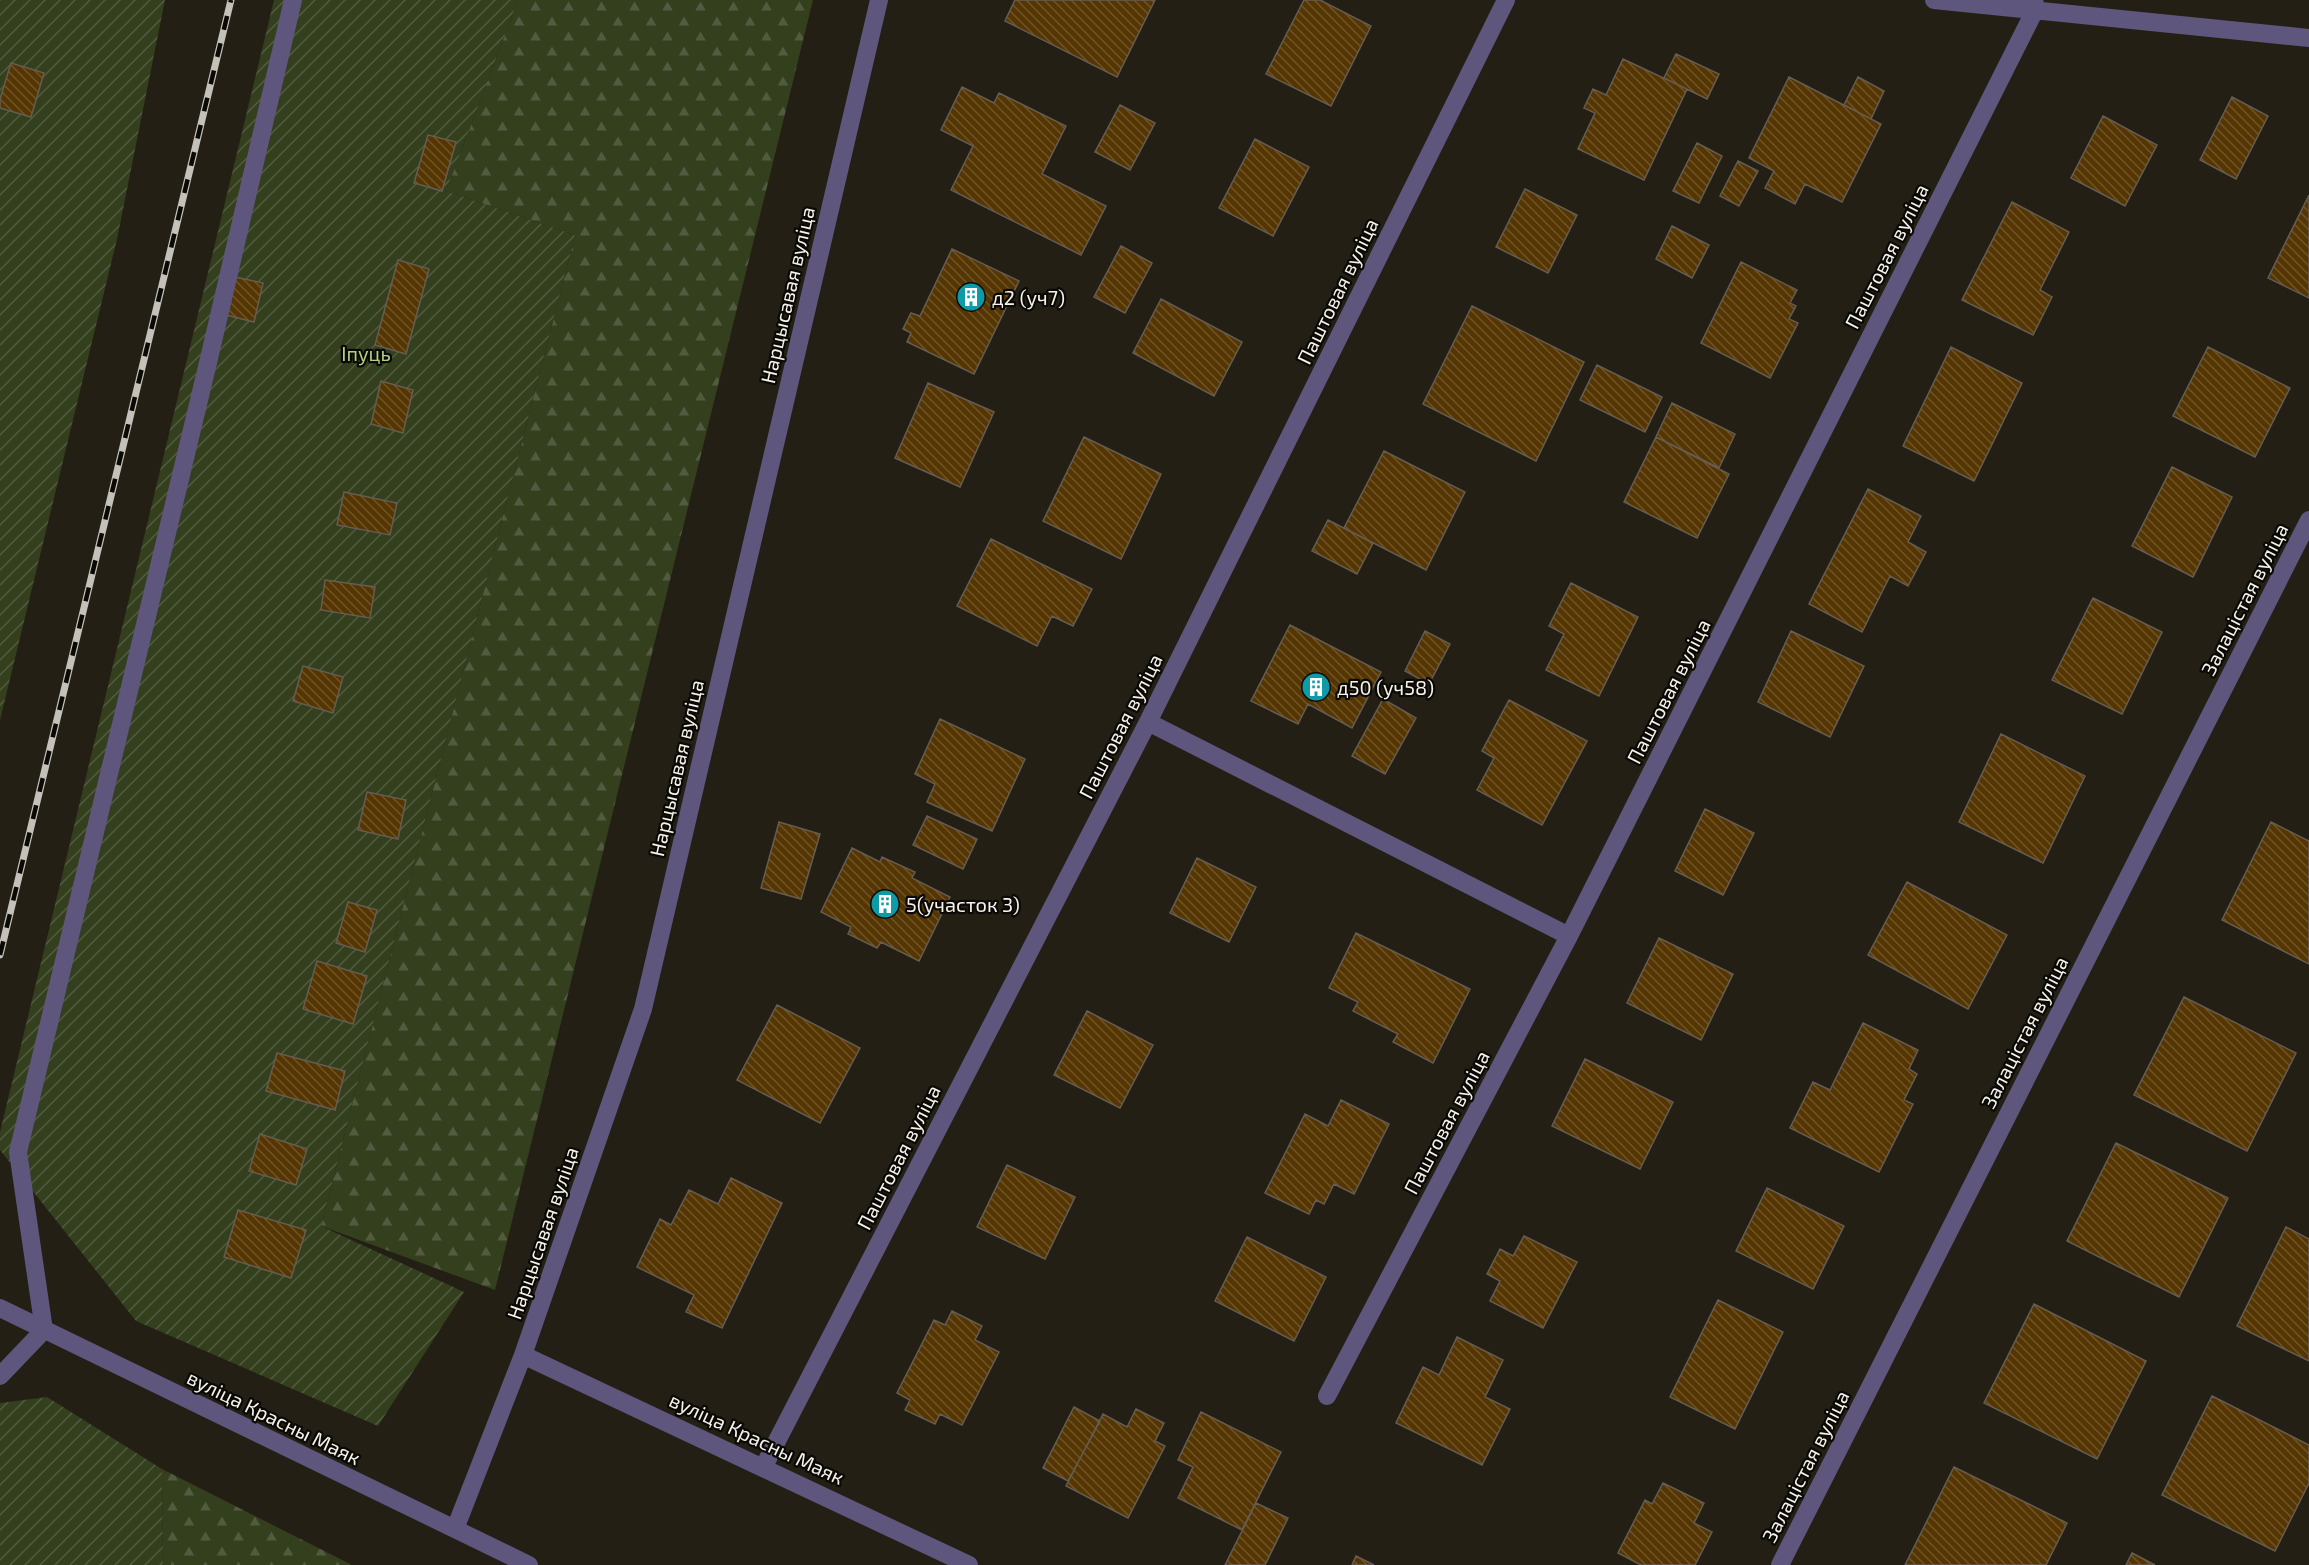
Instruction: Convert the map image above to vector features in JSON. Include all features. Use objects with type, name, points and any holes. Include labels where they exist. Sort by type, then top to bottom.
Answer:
[{"type":"street","points":[[0,1376],[44,1330],[18,1152],[293,0]]},
{"type":"street","name":"Нарцысавая вуліца","points":[[455,1529],[524,1354],[643,1009],[879,0]]},
{"type":"street","name":"Паштовая вуліца","points":[[764,1466],[1148,722],[1506,0]]},
{"type":"street","points":[[1935,0],[2035,4],[2309,38]]},
{"type":"street","name":"Паштовая вуліца","points":[[1326,1396],[1569,936],[2035,4]]},
{"type":"street","name":"Залацістая вуліца","points":[[1780,1565],[2309,520]]},
{"type":"street","points":[[1148,722],[1569,936]]},
{"type":"street","name":"вуліца Красны Маяк","points":[[0,1308],[529,1565]]},
{"type":"street","name":"вуліца Красны Маяк","points":[[524,1354],[969,1565]]},
{"type":"green space","points":[[0,0],[165,0],[117,239],[0,720]]},
{"type":"green space","name":"Іпуць","points":[[274,0],[518,0],[446,191],[575,235],[321,1226],[464,1292],[378,1426],[136,1321],[0,1150],[0,1132]]},
{"type":"green space","points":[[518,0],[813,0],[495,1290],[321,1226],[575,235],[446,191]]},
{"type":"green space","points":[[47,1397],[162,1469],[163,1565],[0,1565],[0,1403]]},
{"type":"green space","points":[[162,1469],[352,1565],[163,1565]]},
{"type":"building","points":[[1015,0],[1155,0],[1117,77],[1005,21]]},
{"type":"building","points":[[1304,0],[1320,0],[1371,26],[1331,106],[1266,74]]},
{"type":"building","points":[[1676,54],[1719,74],[1707,99],[1664,78]]},
{"type":"building","points":[[1623,59],[1687,89],[1644,180],[1578,149],[1595,113],[1584,108],[1593,89],[1606,95]]},
{"type":"building","points":[[11,63],[44,73],[31,117],[0,108],[0,99]]},
{"type":"building","points":[[1789,77],[1881,124],[1842,202],[1805,184],[1795,204],[1765,188],[1774,171],[1749,158]]},
{"type":"building","points":[[1858,77],[1884,91],[1871,119],[1844,105]]},
{"type":"building","points":[[962,87],[994,103],[999,93],[1066,126],[1042,174],[1106,206],[1081,255],[951,190],[973,146],[941,130]]},
{"type":"building","points":[[2232,97],[2268,116],[2236,179],[2200,160]]},
{"type":"building","points":[[1120,105],[1155,123],[1130,170],[1095,152]]},
{"type":"building","points":[[2103,116],[2157,145],[2125,206],[2071,178]]},
{"type":"building","points":[[428,135],[456,142],[442,191],[414,183]]},
{"type":"building","points":[[1255,139],[1309,167],[1273,236],[1219,208]]},
{"type":"building","points":[[1697,143],[1722,156],[1699,203],[1673,191]]},
{"type":"building","points":[[1738,161],[1758,171],[1739,206],[1720,196]]},
{"type":"building","points":[[1525,189],[1577,215],[1548,273],[1496,247]]},
{"type":"building","points":[[2309,195],[2309,298],[2268,278]]},
{"type":"building","points":[[2012,202],[2069,232],[2040,290],[2052,297],[2033,335],[1962,300]]},
{"type":"building","points":[[1672,226],[1709,245],[1692,278],[1656,259]]},
{"type":"building","points":[[1121,246],[1152,263],[1125,313],[1094,297]]},
{"type":"building","name":"д2 (уч7)","points":[[952,249],[1019,281],[974,374],[907,342],[911,333],[903,329],[911,313],[920,316]]},
{"type":"building","points":[[398,260],[429,269],[406,354],[375,345]]},
{"type":"building","points":[[1741,262],[1797,290],[1790,303],[1796,306],[1789,319],[1798,323],[1770,378],[1701,343]]},
{"type":"building","points":[[235,277],[263,283],[254,322],[226,315]]},
{"type":"building","points":[[1161,299],[1242,342],[1214,396],[1133,353]]},
{"type":"building","points":[[1472,306],[1584,362],[1536,461],[1423,404]]},
{"type":"building","points":[[1951,347],[2022,383],[1974,481],[1903,446]]},
{"type":"building","points":[[2208,347],[2290,388],[2255,457],[2173,416]]},
{"type":"building","points":[[1597,365],[1662,397],[1645,432],[1580,400]]},
{"type":"building","points":[[381,381],[413,390],[403,433],[371,424]]},
{"type":"building","points":[[928,383],[994,412],[960,487],[895,458]]},
{"type":"building","points":[[1672,403],[1735,434],[1719,468],[1656,437]]},
{"type":"building","points":[[1084,437],[1161,474],[1121,559],[1043,521]]},
{"type":"building","points":[[1656,437],[1729,474],[1697,538],[1624,502]]},
{"type":"building","points":[[1384,451],[1465,492],[1426,570],[1344,528]]},
{"type":"building","points":[[2172,467],[2232,497],[2193,577],[2132,546]]},
{"type":"building","points":[[1868,489],[1921,516],[1908,542],[1926,552],[1908,586],[1890,576],[1862,632],[1809,604]]},
{"type":"building","points":[[344,492],[397,503],[390,535],[337,525]]},
{"type":"building","points":[[1328,520],[1373,543],[1357,574],[1312,551]]},
{"type":"building","points":[[991,539],[1092,589],[1073,626],[1052,616],[1037,646],[957,606]]},
{"type":"building","points":[[325,580],[375,587],[370,618],[321,610]]},
{"type":"building","points":[[1571,583],[1638,617],[1599,696],[1546,670],[1564,634],[1549,626]]},
{"type":"building","points":[[2093,598],[2162,632],[2122,714],[2052,680]]},
{"type":"building","name":"д50 (уч58)","points":[[1290,625],[1381,672],[1352,728],[1308,704],[1298,724],[1251,701]]},
{"type":"building","points":[[1425,631],[1450,644],[1429,684],[1405,671]]},
{"type":"building","points":[[1791,631],[1864,666],[1830,737],[1758,702]]},
{"type":"building","points":[[303,666],[343,677],[333,713],[293,701]]},
{"type":"building","points":[[1383,699],[1416,718],[1385,774],[1352,756]]},
{"type":"building","points":[[1509,700],[1587,741],[1542,825],[1477,790],[1494,758],[1482,751]]},
{"type":"building","points":[[940,719],[1025,759],[992,831],[927,802],[935,784],[915,774]]},
{"type":"building","points":[[2001,734],[2085,776],[2043,863],[1959,822]]},
{"type":"building","points":[[367,792],[406,800],[398,839],[358,830]]},
{"type":"building","points":[[1705,809],[1754,833],[1723,895],[1675,871]]},
{"type":"building","points":[[927,816],[977,839],[963,869],[913,845]]},
{"type":"building","points":[[779,822],[820,834],[801,899],[761,888]]},
{"type":"building","points":[[2271,822],[2309,841],[2309,964],[2222,920]]},
{"type":"building","name":"5(участок 3)","points":[[852,848],[880,862],[882,857],[915,872],[912,878],[950,897],[919,961],[881,942],[877,948],[848,934],[851,927],[821,912]]},
{"type":"building","points":[[1197,858],[1256,887],[1229,942],[1170,913]]},
{"type":"building","points":[[1907,882],[2007,935],[1968,1009],[1868,955]]},
{"type":"building","points":[[348,902],[377,910],[365,952],[336,943]]},
{"type":"building","points":[[1356,933],[1470,989],[1433,1063],[1393,1042],[1398,1034],[1353,1011],[1358,1002],[1329,988]]},
{"type":"building","points":[[1659,938],[1733,974],[1701,1040],[1627,1003]]},
{"type":"building","points":[[317,961],[367,976],[353,1024],[303,1009]]},
{"type":"building","points":[[2184,997],[2296,1053],[2247,1151],[2134,1095]]},
{"type":"building","points":[[777,1005],[860,1048],[820,1123],[737,1080]]},
{"type":"building","points":[[1087,1011],[1153,1045],[1120,1108],[1054,1075]]},
{"type":"building","points":[[1863,1023],[1918,1050],[1909,1069],[1917,1074],[1904,1100],[1913,1104],[1879,1172],[1790,1128],[1813,1082],[1830,1090]]},
{"type":"building","points":[[277,1053],[345,1071],[335,1110],[266,1091]]},
{"type":"building","points":[[1585,1059],[1673,1102],[1640,1169],[1552,1126]]},
{"type":"building","points":[[1341,1100],[1389,1124],[1354,1194],[1334,1184],[1324,1204],[1316,1200],[1309,1214],[1265,1193],[1305,1114],[1328,1126]]},
{"type":"building","points":[[260,1134],[307,1149],[296,1185],[249,1171]]},
{"type":"building","points":[[2116,1143],[2228,1198],[2179,1297],[2067,1241]]},
{"type":"building","points":[[1007,1165],[1075,1197],[1045,1259],[977,1227]]},
{"type":"building","points":[[731,1178],[782,1203],[722,1328],[686,1312],[694,1295],[637,1267],[660,1219],[671,1225],[689,1190],[718,1204]]},
{"type":"building","points":[[1767,1188],[1844,1226],[1813,1289],[1736,1251]]},
{"type":"building","points":[[238,1210],[306,1230],[291,1278],[224,1257]]},
{"type":"building","points":[[2286,1227],[2309,1239],[2309,1361],[2237,1326]]},
{"type":"building","points":[[1524,1236],[1577,1262],[1543,1328],[1490,1301],[1500,1281],[1487,1274],[1500,1249],[1513,1256]]},
{"type":"building","points":[[1247,1237],[1326,1277],[1294,1341],[1215,1301]]},
{"type":"building","points":[[1718,1300],[1783,1332],[1735,1429],[1670,1397]]},
{"type":"building","points":[[2034,1304],[2146,1361],[2097,1459],[1984,1403]]},
{"type":"building","points":[[952,1311],[982,1326],[975,1340],[999,1352],[962,1425],[940,1414],[935,1424],[905,1410],[910,1400],[897,1393],[934,1320],[945,1325]]},
{"type":"building","points":[[1457,1337],[1503,1360],[1485,1397],[1510,1409],[1482,1465],[1396,1423],[1423,1367],[1439,1375]]},
{"type":"building","points":[[2212,1396],[2309,1445],[2309,1483],[2275,1551],[2162,1495]]},
{"type":"building","points":[[1074,1407],[1100,1421],[1068,1481],[1043,1468]]},
{"type":"building","points":[[1136,1409],[1164,1423],[1155,1441],[1165,1446],[1128,1518],[1066,1486],[1103,1414],[1127,1427]]},
{"type":"building","points":[[1201,1412],[1281,1452],[1242,1530],[1178,1498],[1193,1467],[1178,1460]]},
{"type":"building","points":[[1954,1467],[2067,1523],[2046,1565],[1905,1565]]},
{"type":"building","points":[[1663,1483],[1704,1503],[1694,1523],[1712,1532],[1695,1565],[1641,1565],[1618,1553],[1645,1500],[1652,1504]]},
{"type":"building","points":[[1256,1503],[1288,1518],[1265,1565],[1225,1565]]},
{"type":"building","points":[[2132,1553],[2155,1565],[2126,1565]]},
{"type":"building","points":[[1356,1556],[1374,1565],[1352,1565]]},
{"type":"railway","points":[[0,955],[231,0]]},
{"type":"place","name":"д2 (уч7)","points":[[971,297]]},
{"type":"place","name":"д50 (уч58)","points":[[1316,687]]},
{"type":"place","name":"5(участок 3)","points":[[885,904]]}]
